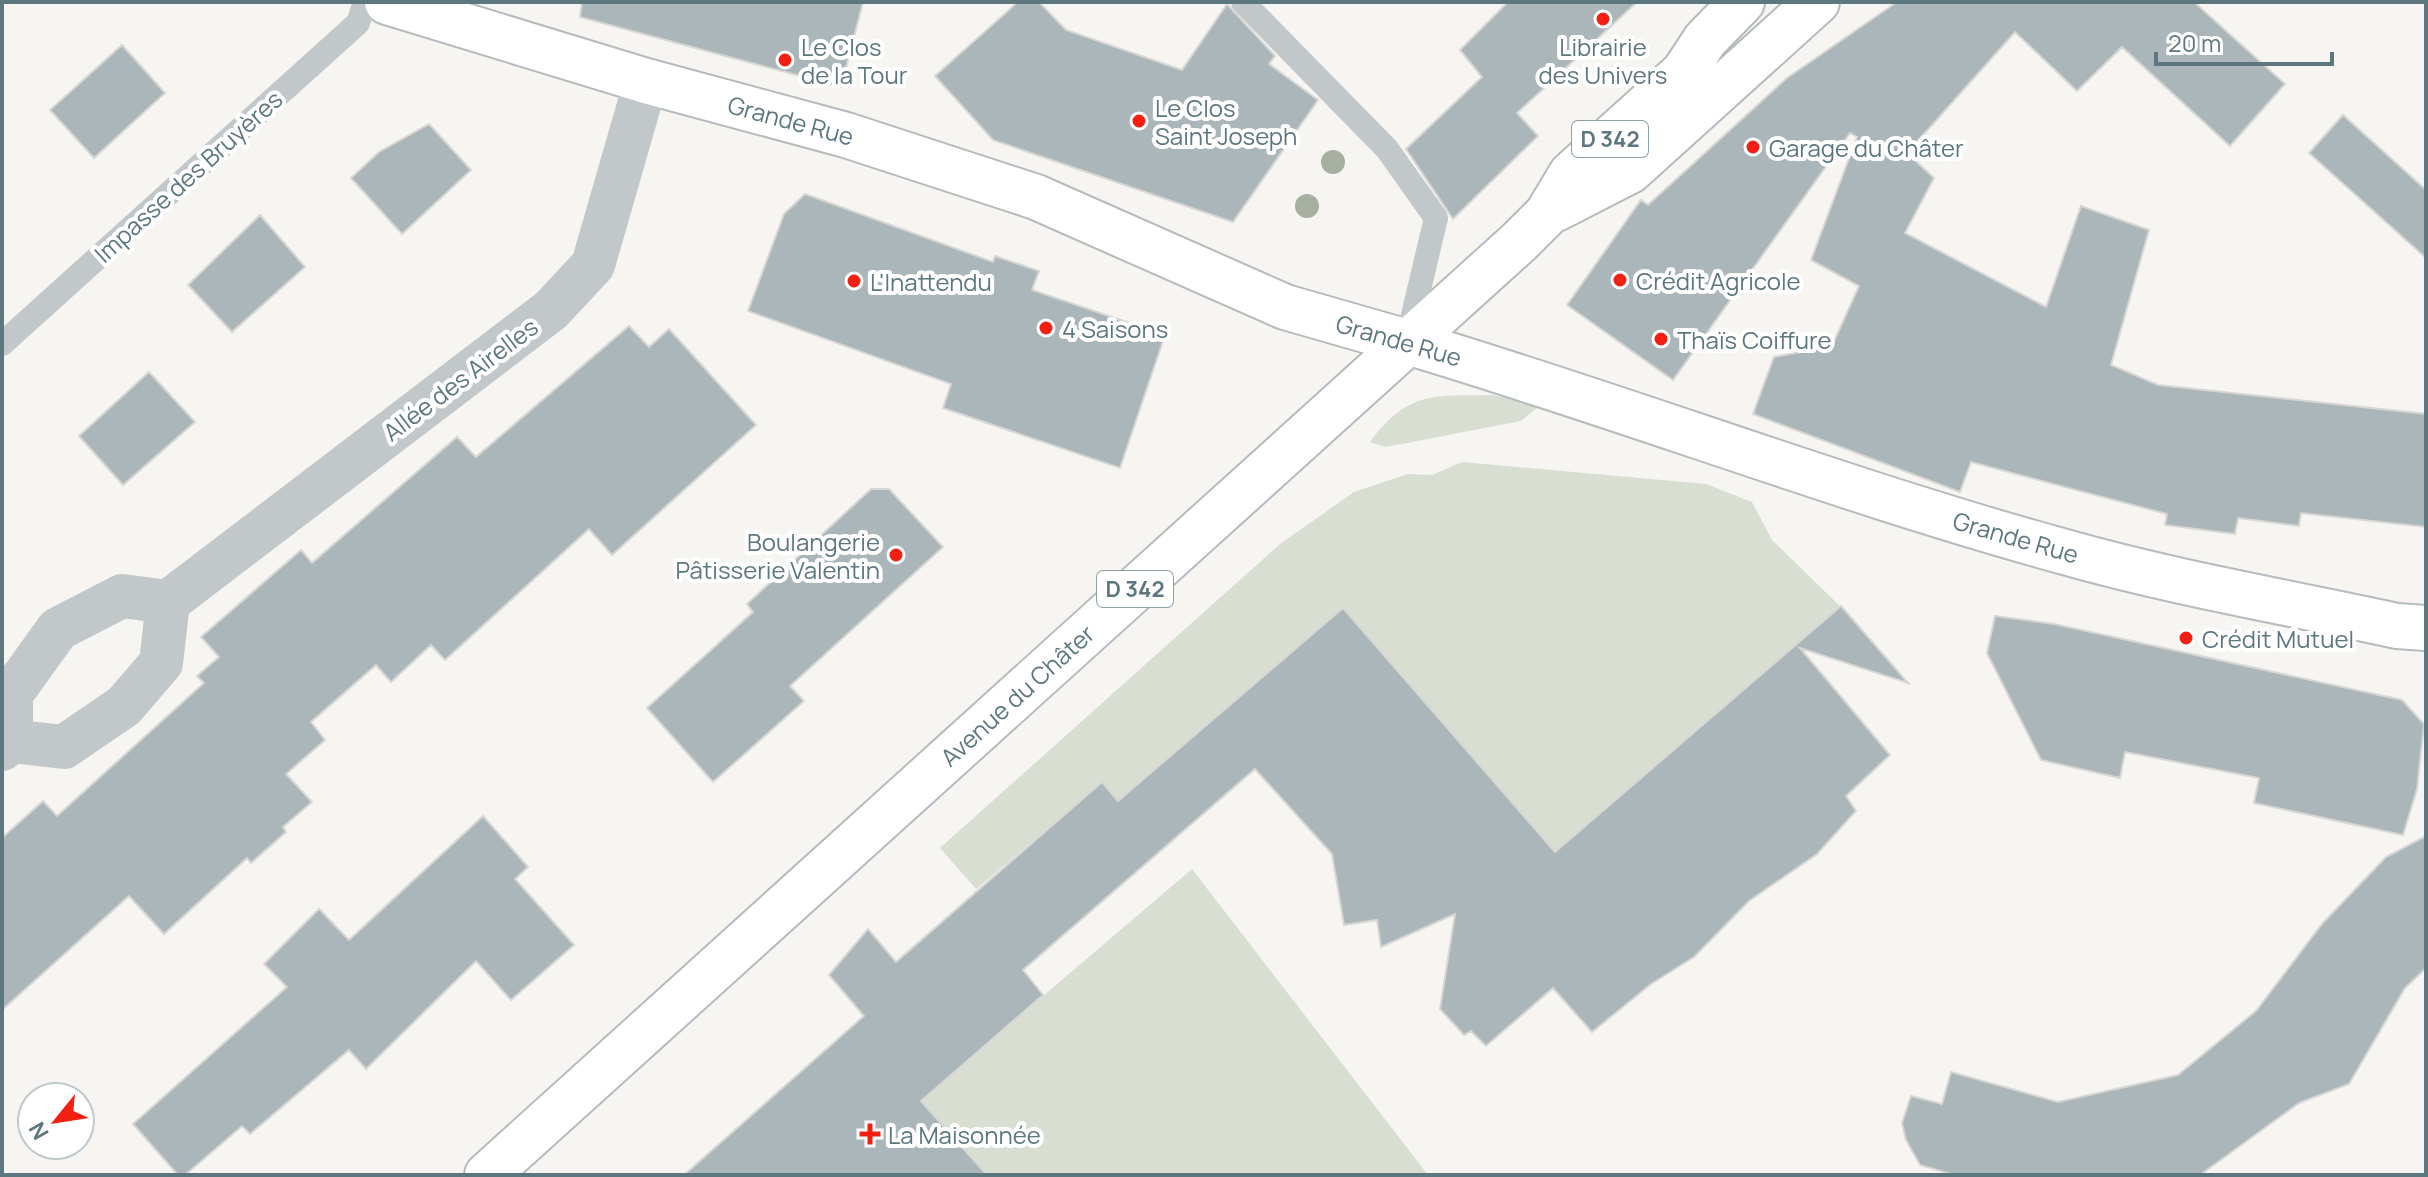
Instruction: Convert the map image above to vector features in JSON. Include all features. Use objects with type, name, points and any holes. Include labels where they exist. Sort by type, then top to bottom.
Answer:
[{"type":"main road","name":"Grande Rue","points":[[387,2],[646,81],[846,135],[1036,197],[1285,307],[1566,390],[1788,467],[2067,553],[2397,626],[2426,628]]},
{"type":"main road","name":"Avenue du Châter","points":[[1547,214],[1571,174],[1684,72],[1705,40],[1742,2]]},
{"type":"main road","name":"Avenue du Châter","points":[[487,1175],[1547,214],[1630,171],[1817,2]]},
{"type":"street","name":"Allée des Airelles","points":[[168,602],[551,310],[593,265],[646,81]]},
{"type":"street","points":[[122,596],[168,602],[161,663],[124,706],[64,747],[6,745],[11,694],[58,629],[122,596]]},
{"type":"lane","name":"Impasse des Bruyères","points":[[2,344],[358,23],[365,2]]},
{"type":"lane","points":[[1243,2],[1387,149],[1436,218],[1407,342]]},
{"type":"shaded area","points":[[1491,395],[1543,403],[1521,421],[1386,447],[1370,442],[1384,425],[1409,405],[1437,397]]},
{"type":"shaded area","points":[[1462,462],[1706,484],[1752,502],[1772,540],[1847,613],[1555,852],[1343,609],[1143,830],[1102,783],[976,889],[940,848],[1280,544],[1354,492],[1408,474],[1432,475]]},
{"type":"shaded area","points":[[1192,869],[1428,1175],[987,1175],[908,1086],[934,1089]]},
{"type":"building","name":"Le Clos de la Tour","points":[[582,2],[863,2],[841,87],[580,17]]},
{"type":"building","name":"Le Clos Saint Joseph","points":[[1018,2],[1039,2],[1066,30],[1182,70],[1227,4],[1275,56],[1269,64],[1318,100],[1233,222],[993,140],[935,76]]},
{"type":"building","points":[[1508,2],[1637,2],[1517,113],[1538,136],[1453,219],[1406,149],[1482,77],[1460,50]]},
{"type":"building","points":[[1897,2],[2194,2],[2285,84],[2230,146],[2122,47],[2077,91],[2015,32],[1907,153],[1934,178],[1905,233],[2046,307],[2081,206],[2149,230],[2111,365],[2158,385],[2426,414],[2426,527],[2301,513],[2299,526],[2238,518],[2235,534],[2165,525],[2167,514],[1971,462],[1960,492],[1753,414],[1774,357],[1832,346],[1859,286],[1811,260],[1857,137],[1850,133],[1673,380],[1567,305],[1641,200],[1648,205],[1787,78]]},
{"type":"building","points":[[122,45],[165,93],[94,158],[50,110]]},
{"type":"building","points":[[2343,115],[2426,190],[2426,258],[2309,153]]},
{"type":"building","points":[[429,124],[471,170],[402,234],[351,178],[379,152]]},
{"type":"building","points":[[805,194],[993,262],[995,256],[1039,271],[1032,290],[1165,335],[1120,468],[943,408],[951,384],[748,311],[784,214]]},
{"type":"building","points":[[260,215],[305,267],[232,332],[188,285]]},
{"type":"building","points":[[629,326],[649,347],[669,329],[756,425],[612,555],[589,529],[445,660],[431,645],[391,682],[376,665],[311,722],[325,740],[286,774],[312,802],[283,827],[286,832],[251,863],[247,858],[164,934],[129,896],[2,1010],[2,838],[43,801],[57,816],[204,683],[197,676],[219,657],[201,637],[301,550],[312,563],[457,437],[476,457]]},
{"type":"building","points":[[149,372],[195,422],[123,485],[79,436]]},
{"type":"building","points":[[871,489],[889,489],[943,547],[790,686],[804,701],[713,782],[647,708],[753,612],[747,604]]},
{"type":"building","points":[[1841,606],[1908,683],[1800,648],[1890,755],[1846,796],[1856,811],[1817,854],[1749,901],[1694,957],[1651,984],[1592,1032],[1553,988],[1486,1046],[1471,1031],[1464,1035],[1440,1009],[1455,914],[1381,947],[1377,920],[1344,925],[1332,854],[1255,769],[1023,970],[1043,995],[921,1101],[987,1175],[684,1175],[864,1016],[829,975],[868,929],[896,962],[1102,782],[1118,801],[1343,608],[1555,852]]},
{"type":"building","points":[[1995,616],[2054,624],[2402,700],[2424,724],[2417,789],[2403,835],[2254,803],[2259,778],[2125,752],[2120,778],[2041,760],[1987,653]]},
{"type":"building","points":[[483,816],[528,867],[515,879],[574,945],[511,1000],[476,961],[366,1069],[349,1050],[250,1134],[242,1126],[185,1175],[178,1175],[133,1124],[287,987],[264,964],[319,909],[349,940]]},
{"type":"building","points":[[2426,836],[2426,968],[2405,988],[2349,1084],[2299,1103],[2200,1175],[1954,1175],[1920,1165],[1906,1140],[1902,1123],[1911,1096],[1942,1104],[1951,1072],[2058,1102],[2178,1075],[2256,1011],[2322,924],[2386,857]]},
{"type":"place","name":"Librairie des Univers","points":[[1603,19]]},
{"type":"place","name":"Le Clos de la Tour","points":[[785,60]]},
{"type":"place","name":"Le Clos Saint Joseph","points":[[1139,121]]},
{"type":"place","name":"Garage du Châter","points":[[1753,147]]},
{"type":"place","name":"Crédit Agricole","points":[[1620,280]]},
{"type":"place","name":"L'Inattendu","points":[[854,281]]},
{"type":"place","name":"4 Saisons","points":[[1046,328]]},
{"type":"place","name":"Thaïs Coiffure","points":[[1661,339]]},
{"type":"place","name":"Boulangerie Pâtisserie Valentin","points":[[896,555]]},
{"type":"place","name":"Crédit Mutuel","points":[[2186,638]]},
{"type":"place","name":"La Maisonnée","points":[[870,1134]]}]
